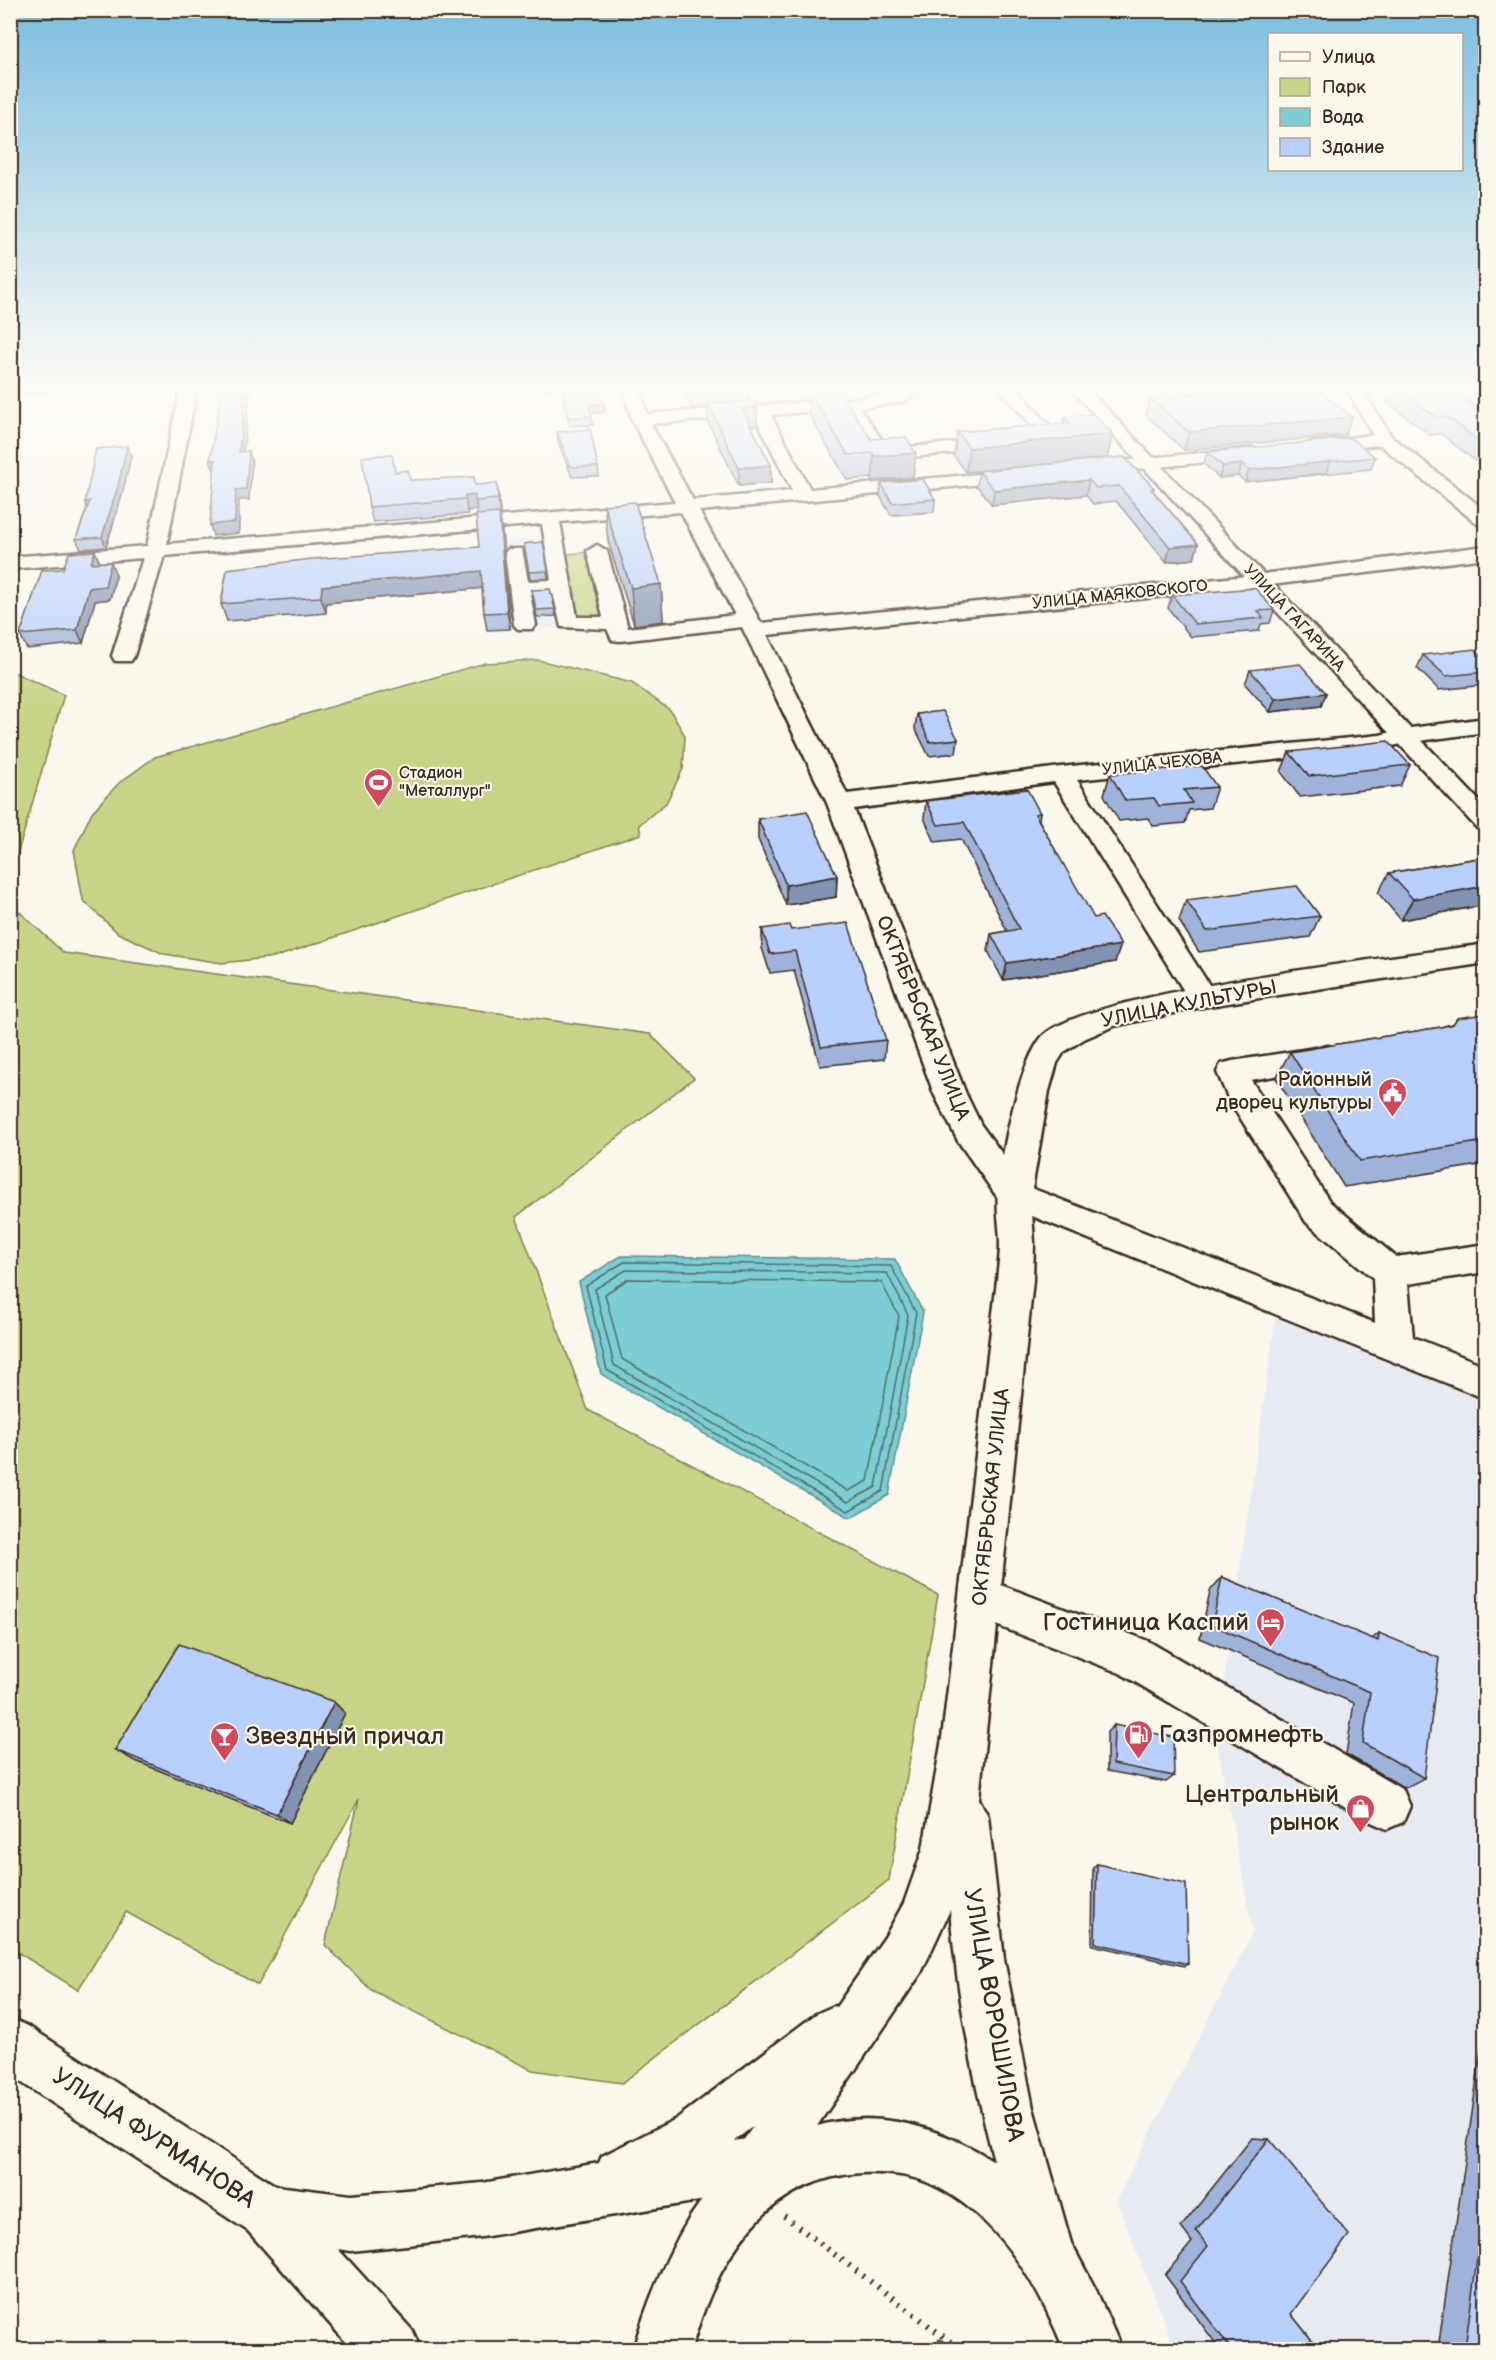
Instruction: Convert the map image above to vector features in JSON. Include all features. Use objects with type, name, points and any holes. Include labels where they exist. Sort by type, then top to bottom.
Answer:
[{"type":"street","points":[[123,656],[156,549],[167,497]]},
{"type":"street","name":"ОКТЯБРЬСКАЯ УЛИЦА","points":[[683,497],[751,625],[839,803],[950,1094],[969,1132],[1014,1195],[1017,1244],[1015,1280],[961,1760]]},
{"type":"street","points":[[10,563],[792,497]]},
{"type":"street","name":"УЛИЦА ГАГАРИНА","points":[[1180,497],[1485,823]]},
{"type":"street","points":[[1456,497],[1485,520]]},
{"type":"street","points":[[550,518],[568,623],[615,623],[597,551]]},
{"type":"street","name":"УЛИЦА МАЯКОВСКОГО","points":[[615,623],[620,635],[751,625],[1259,580],[1485,552]]},
{"type":"street","points":[[515,553],[525,625]]},
{"type":"street","points":[[519,588],[562,586]]},
{"type":"street","name":"УЛИЦА ЧЕХОВА","points":[[839,803],[1060,774],[1381,742],[1403,736],[1485,725]]},
{"type":"street","points":[[1060,774],[1202,998]]},
{"type":"street","name":"УЛИЦА КУЛЬТУРЫ","points":[[1014,1195],[1033,1091],[1042,1062],[1053,1044],[1073,1031],[1108,1017],[1202,998],[1485,953]]},
{"type":"street","points":[[1356,1052],[1232,1072],[1240,1092],[1318,1212],[1390,1272],[1395,1347]]},
{"type":"street","points":[[1014,1195],[1485,1383]]},
{"type":"street","points":[[1390,1272],[1485,1258]]},
{"type":"street","points":[[981,1598],[1133,1656],[1387,1806]]},
{"type":"street","points":[[662,2349],[669,2320],[691,2267],[922,1923],[940,1879],[953,1826],[961,1760]]},
{"type":"street","name":"УЛИЦА ВОРОШИЛОВА","points":[[961,1760],[979,1959],[1007,2109],[1039,2233],[1053,2264]]},
{"type":"street","points":[[559,2197],[632,2171],[694,2138],[807,2054],[845,2022],[878,1989]]},
{"type":"street","name":"УЛИЦА ФУРМАНОВА","points":[[10,2044],[267,2212]]},
{"type":"street","points":[[267,2212],[351,2223],[482,2210],[559,2197],[736,2198],[770,2174],[809,2154],[851,2144],[905,2147],[952,2165],[1004,2203],[1053,2264],[1077,2309],[1093,2349]]},
{"type":"street","points":[[267,2212],[392,2349]]},
{"type":"path","points":[[736,2198],[780,2213],[961,2349]]},
{"type":"path","points":[[938,2349],[942,2336]]},
{"type":"shaded area","points":[[547,538],[565,627],[487,630],[479,541]]},
{"type":"shaded area","name":"Центральный рынок","points":[[1277,1308],[1485,1383],[1485,2349],[1175,2349],[1116,2200],[1253,1932],[1216,1737]]},
{"type":"green space","points":[[592,552],[606,621],[573,621],[566,554]]},
{"type":"green space","name":"Стадион \"Металлург\"","points":[[538,660],[632,683],[670,710],[685,736],[683,769],[666,803],[639,825],[641,834],[276,957],[222,963],[164,954],[118,933],[83,900],[74,850],[92,812],[119,783],[155,757],[485,663]]},
{"type":"green space","points":[[11,671],[64,695],[11,876]]},
{"type":"green space","points":[[10,903],[64,953],[650,1034],[694,1078],[516,1217],[588,1410],[938,1595],[889,1880],[622,2083],[532,2070],[371,1990],[325,1945],[359,1799],[258,1985],[126,1912],[78,1990],[11,1948]]},
{"type":"water","points":[[621,1256],[895,1259],[923,1312],[889,1495],[850,1518],[601,1374],[579,1282]]},
{"type":"building","points":[[86,497],[115,497],[102,537],[76,539],[90,501],[85,502]]},
{"type":"building","points":[[212,497],[236,497],[235,522],[210,525]]},
{"type":"building","points":[[368,497],[465,497],[465,499],[369,507]]},
{"type":"building","points":[[475,497],[498,497],[498,499],[475,501]]},
{"type":"building","points":[[889,497],[934,497],[935,499],[892,503]]},
{"type":"building","points":[[1128,497],[1158,497],[1198,544],[1170,547]]},
{"type":"building","points":[[635,502],[661,584],[631,588],[604,505]]},
{"type":"building","points":[[499,513],[507,612],[484,613],[481,571],[322,586],[321,597],[221,604],[227,569],[312,559],[479,547],[476,515]]},
{"type":"building","points":[[543,542],[548,571],[529,572],[524,544]]},
{"type":"building","points":[[95,551],[91,563],[111,562],[105,586],[89,588],[77,630],[20,635],[42,570],[63,569],[69,553]]},
{"type":"building","points":[[1255,588],[1274,610],[1258,611],[1263,618],[1195,624],[1172,595]]},
{"type":"building","points":[[550,589],[555,609],[536,610],[532,590]]},
{"type":"building","points":[[1475,649],[1485,659],[1485,672],[1446,676],[1423,655]]},
{"type":"building","points":[[1300,664],[1326,693],[1275,699],[1250,670]]},
{"type":"building","points":[[943,711],[958,739],[930,742],[917,714]]},
{"type":"building","points":[[1388,741],[1410,765],[1309,776],[1289,752]]},
{"type":"building","points":[[1202,766],[1217,787],[1184,790],[1192,803],[1159,806],[1154,798],[1125,800],[1110,774]]},
{"type":"building","points":[[1027,789],[1040,813],[1035,814],[1094,918],[1102,916],[1121,945],[1007,963],[991,934],[1019,929],[964,822],[938,825],[926,801]]},
{"type":"building","points":[[807,811],[837,876],[786,885],[758,819]]},
{"type":"building","points":[[1485,857],[1485,886],[1413,899],[1389,873]]},
{"type":"building","points":[[1297,886],[1320,916],[1207,931],[1186,900]]},
{"type":"building","points":[[848,923],[886,1040],[821,1047],[795,951],[770,954],[762,929],[789,925],[791,930]]},
{"type":"building","name":"Районный дворец культуры","points":[[1485,1014],[1485,1141],[1360,1161],[1290,1052],[1441,1027],[1453,1024],[1457,1018]]},
{"type":"building","points":[[1222,1577],[1378,1641],[1379,1633],[1439,1658],[1424,1778],[1363,1743],[1370,1692],[1212,1625]]},
{"type":"building","points":[[179,1644],[334,1702],[277,1814],[115,1750]]},
{"type":"building","points":[[1114,1725],[1173,1737],[1174,1776],[1113,1764]]},
{"type":"building","points":[[1097,1864],[1186,1884],[1188,1964],[1095,1943]]},
{"type":"building","points":[[1269,2139],[1349,2235],[1291,2314],[1319,2349],[1231,2349],[1180,2281],[1208,2246],[1196,2231]]},
{"type":"building","points":[[1485,2197],[1485,2349],[1465,2349]]},
{"type":"place","name":"Стадион \"Металлург\"","points":[[378,808]]},
{"type":"place","name":"Районный дворец культуры","points":[[1393,1118]]},
{"type":"place","name":"Гостиница Каспий","points":[[1270,1648]]},
{"type":"place","name":"Газпромнефть","points":[[1138,1760]]},
{"type":"place","name":"Звездный причал","points":[[225,1762]]},
{"type":"place","name":"Центральный рынок","points":[[1360,1834]]}]
